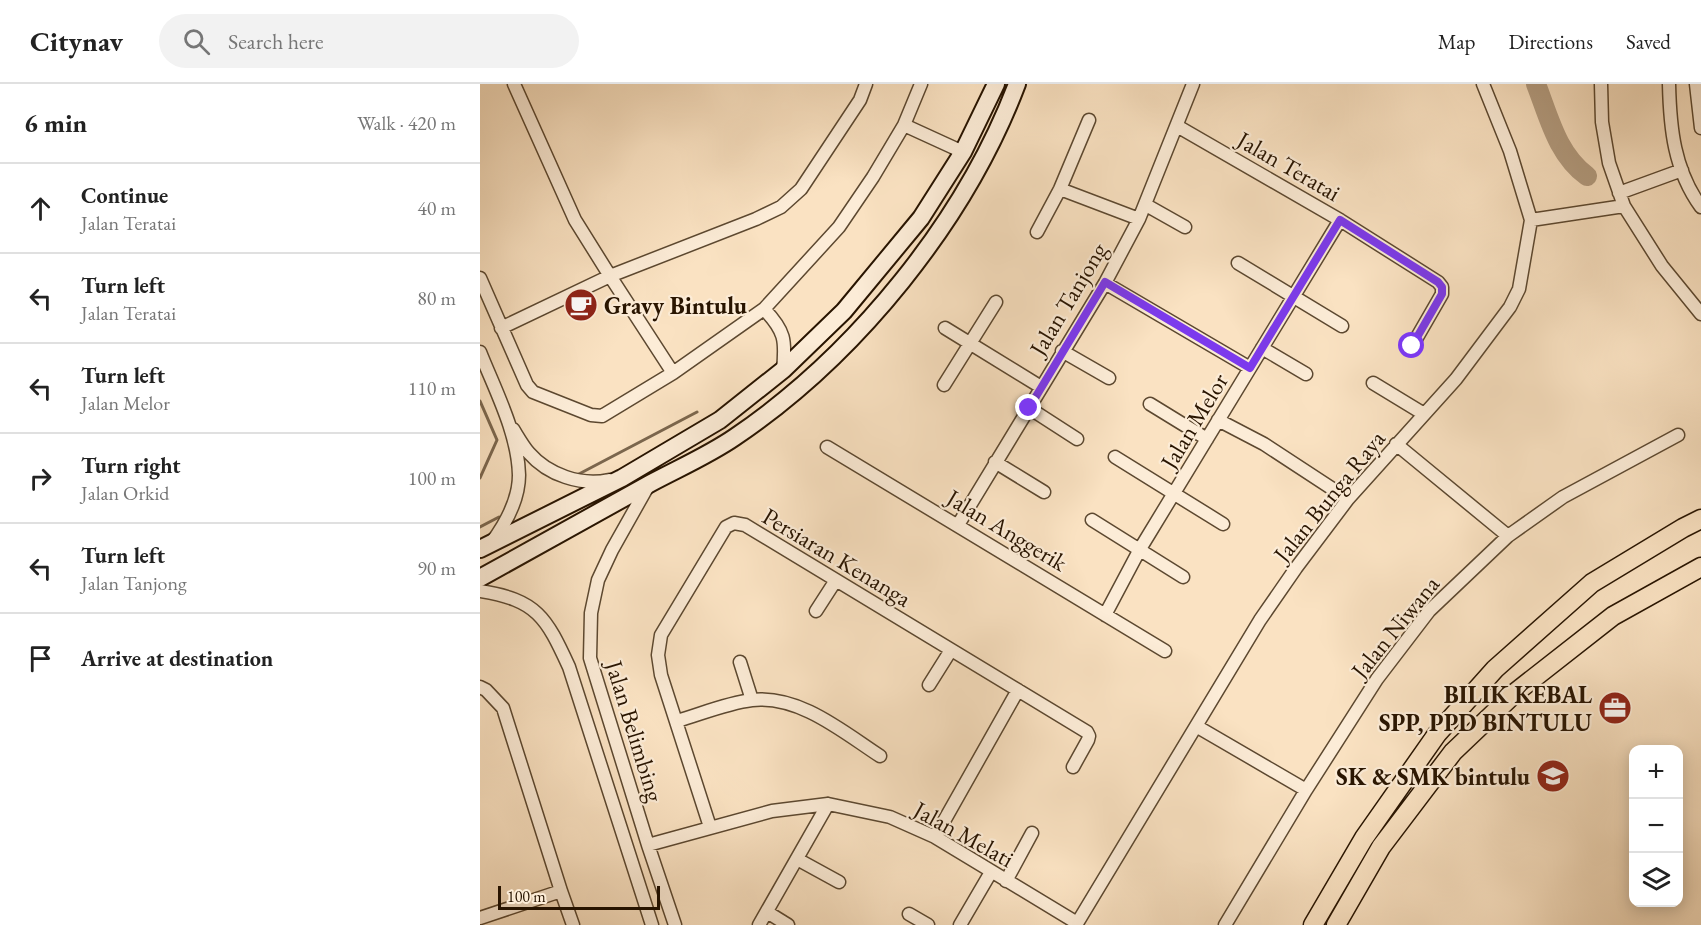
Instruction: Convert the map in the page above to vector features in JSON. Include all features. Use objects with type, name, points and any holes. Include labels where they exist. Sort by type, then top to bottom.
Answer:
[{"type":"main road","points":[[486,546],[622,478],[720,420],[783,370],[844,311],[921,218],[963,152],[996,84]]},
{"type":"main road","points":[[480,578],[734,438],[807,383],[865,324],[929,245],[956,207],[984,156],[1017,84]]},
{"type":"main road","points":[[1312,925],[1364,838],[1437,734],[1495,669],[1592,583],[1701,519]]},
{"type":"main road","points":[[1336,925],[1381,847],[1453,752],[1516,692],[1613,616],[1701,567]]},
{"type":"street","points":[[514,84],[575,220],[673,373]]},
{"type":"street","points":[[501,328],[610,276],[781,207],[801,189],[860,100],[866,84]]},
{"type":"street","points":[[480,278],[527,385],[533,392],[591,415],[602,416],[673,373],[764,309],[839,227],[873,177],[904,125],[921,84]]},
{"type":"street","name":"Jalan Tanjong","points":[[958,525],[1105,282],[1146,206],[1193,84]]},
{"type":"street","name":"Jalan Bunga Raya","points":[[1077,924],[1260,620],[1296,568],[1348,499],[1456,379],[1510,307],[1519,289],[1531,220],[1510,151],[1483,84]]},
{"type":"street","points":[[1601,84],[1604,132],[1609,163],[1624,206],[1662,266],[1699,307]]},
{"type":"street","points":[[1669,84],[1670,118],[1676,158],[1701,207]]},
{"type":"street","points":[[1696,84],[1701,128]]},
{"type":"street","points":[[1037,232],[1060,189],[1089,120]]},
{"type":"street","points":[[904,125],[963,152]]},
{"type":"street","name":"Jalan Teratai","points":[[1177,126],[1340,220],[1438,282],[1442,287],[1442,294],[1412,346]]},
{"type":"street","points":[[1619,193],[1682,170]]},
{"type":"street","points":[[1060,189],[1139,219]]},
{"type":"street","points":[[1146,206],[1185,227]]},
{"type":"street","points":[[1531,220],[1624,206]]},
{"type":"street","name":"Jalan Melor","points":[[1105,615],[1140,549],[1340,220]]},
{"type":"street","points":[[1238,263],[1342,326]]},
{"type":"street","points":[[1105,282],[1250,368]]},
{"type":"street","points":[[944,385],[996,302]]},
{"type":"street","points":[[764,309],[779,325],[785,343],[783,370]]},
{"type":"street","points":[[945,328],[1041,387]]},
{"type":"street","points":[[1262,348],[1306,374]]},
{"type":"street","points":[[1062,351],[1109,378]]},
{"type":"street","points":[[480,352],[508,423],[519,476],[515,499],[506,524],[486,546]]},
{"type":"street","points":[[1373,383],[1424,414]]},
{"type":"street","points":[[1150,404],[1207,439]]},
{"type":"street","points":[[1029,408],[1077,439]]},
{"type":"street","points":[[1218,420],[1264,444],[1348,499]]},
{"type":"street","points":[[508,423],[529,453],[555,473],[594,483],[622,478]]},
{"type":"street","name":"Jalan Niwana","points":[[1225,925],[1306,790],[1377,679],[1429,611],[1508,536],[1563,497],[1678,435]]},
{"type":"street","points":[[1396,444],[1508,536]]},
{"type":"street","name":"Jalan Anggerik","points":[[827,447],[1164,651]]},
{"type":"street","points":[[1115,457],[1223,524]]},
{"type":"street","points":[[995,462],[1044,492]]},
{"type":"street","name":"Jalan Belimbing","points":[[649,485],[616,541],[598,580],[591,613],[590,658],[675,925]]},
{"type":"street","points":[[1092,520],[1183,577]]},
{"type":"street","name":"Persiaran Kenanga","points":[[710,828],[661,675],[658,655],[662,635],[726,527],[734,524],[745,525],[1087,732],[1088,740],[1073,767]]},
{"type":"street","points":[[816,611],[836,580]]},
{"type":"street","name":"Jalan Belimbing","points":[[480,591],[506,596],[529,607],[547,622],[556,638],[569,667],[652,925]]},
{"type":"street","points":[[929,685],[951,650]]},
{"type":"street","points":[[740,662],[752,700]]},
{"type":"street","points":[[480,687],[486,690],[502,708],[573,925]]},
{"type":"street","points":[[934,837],[1018,690]]},
{"type":"street","points":[[677,721],[752,700],[766,699],[800,708],[819,717],[880,756]]},
{"type":"street","points":[[1196,726],[1306,790]]},
{"type":"street","points":[[759,925],[828,804]]},
{"type":"street","name":"Jalan Melati","points":[[648,845],[772,811],[828,804],[890,818],[934,837],[1077,924]]},
{"type":"street","points":[[1006,881],[1032,833]]},
{"type":"street","points":[[797,859],[838,882]]},
{"type":"street","points":[[960,925],[991,872]]},
{"type":"street","points":[[480,918],[561,891]]},
{"type":"street","points":[[767,912],[788,925]]},
{"type":"street","points":[[909,914],[928,925]]},
{"type":"waterway","points":[[1536,84],[1561,146],[1568,157],[1587,176]]},
{"type":"waterway","points":[[480,401],[497,440],[480,478]]},
{"type":"waterway","points":[[577,475],[697,412]]},
{"type":"waterway","points":[[480,527],[499,517]]},
{"type":"place","name":"Gravy Bintulu","points":[[581,305]]},
{"type":"place","name":"BILIK KEBAL SPP, PPD BINTULU","points":[[1615,708]]},
{"type":"place","name":"SK & SMK bintulu","points":[[1553,776]]},
{"type":"route","points":[[1029,408],[1105,282],[1250,368],[1340,220],[1438,282],[1442,287],[1442,294],[1412,346]]}]
